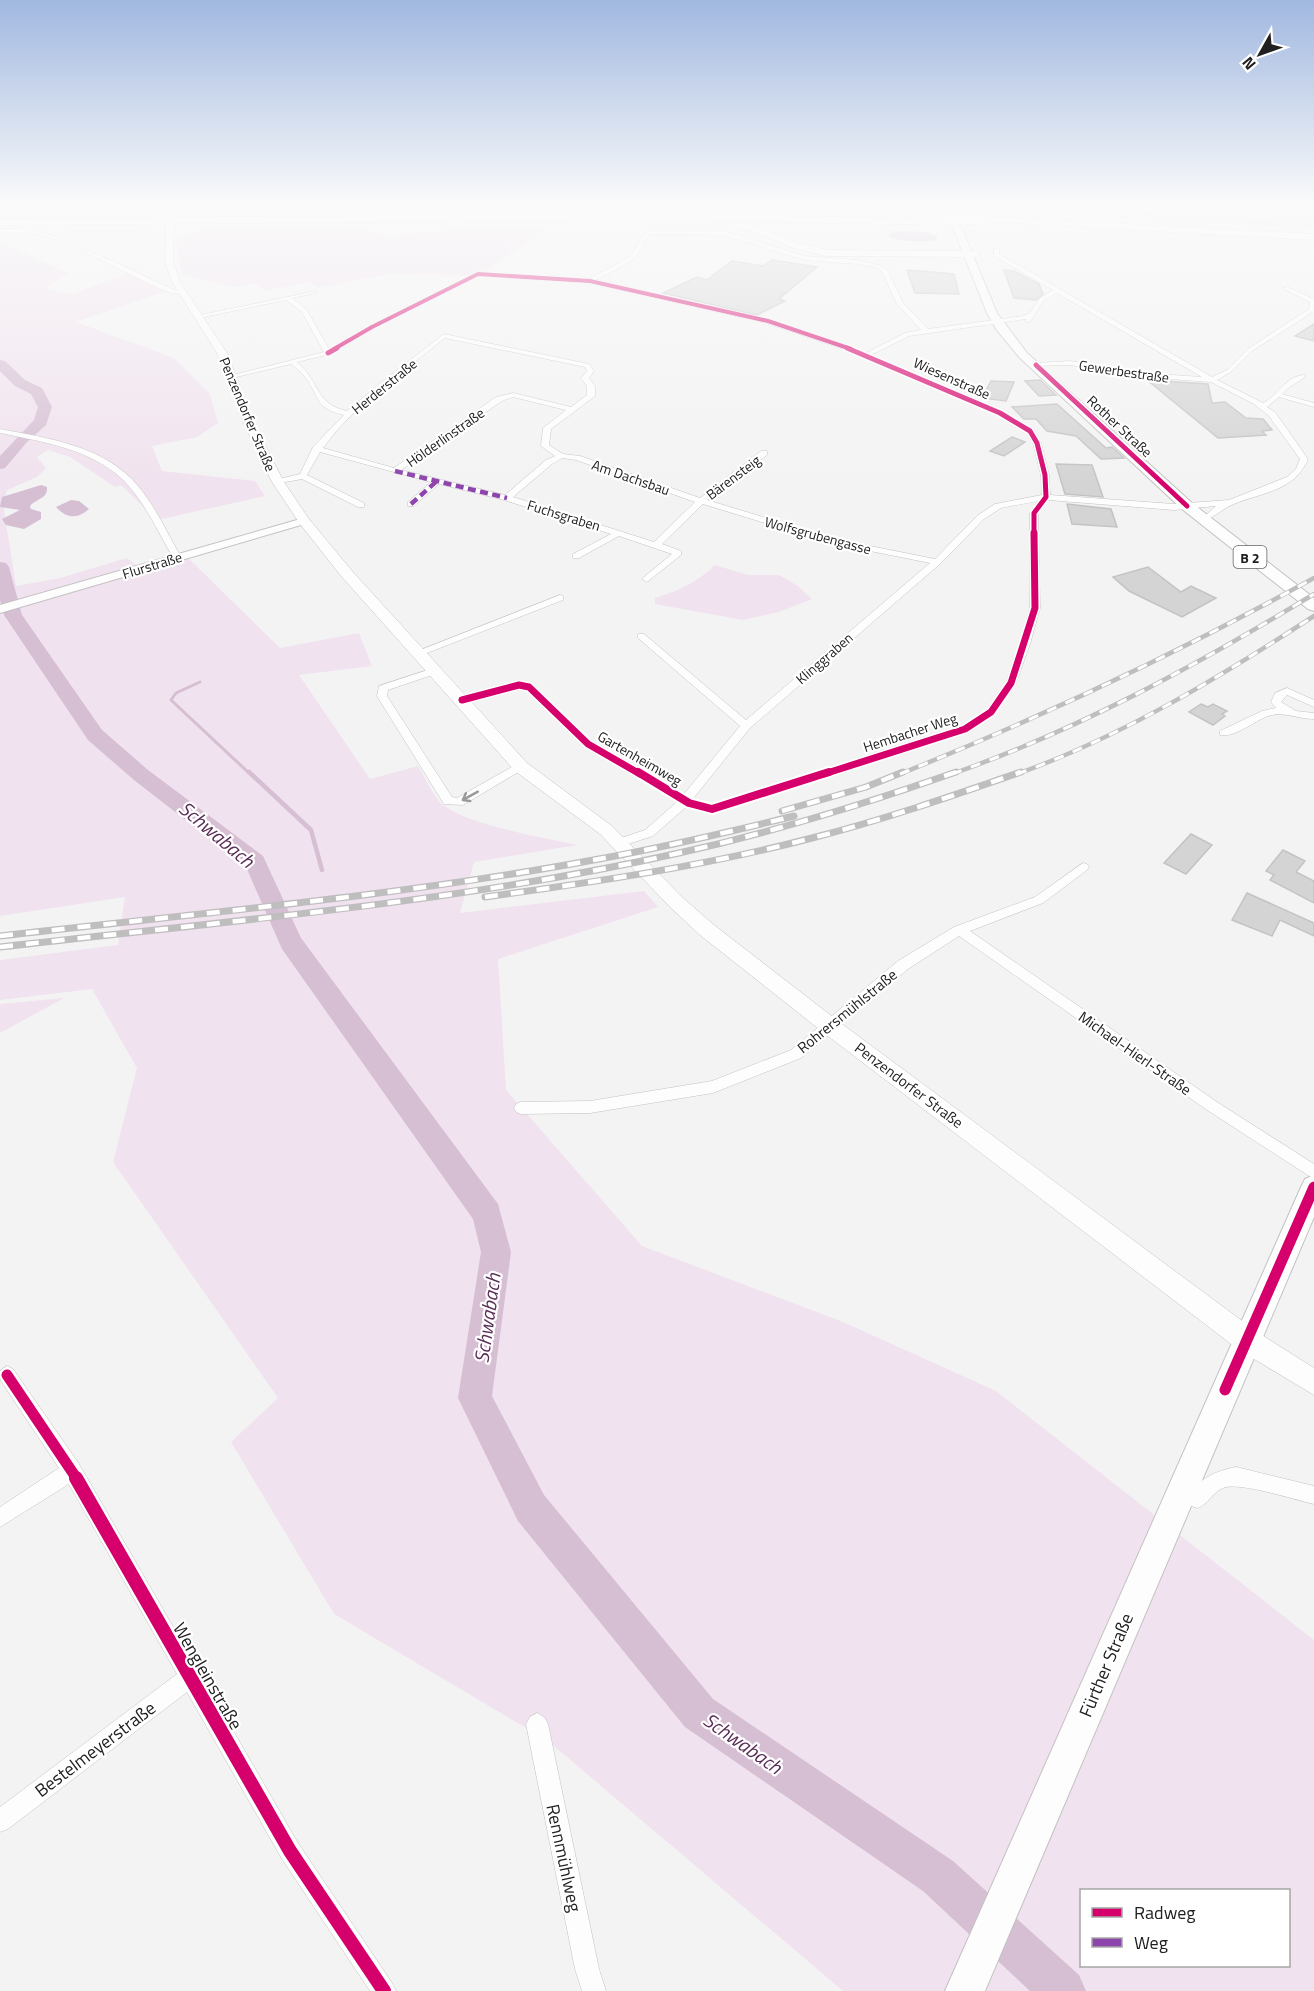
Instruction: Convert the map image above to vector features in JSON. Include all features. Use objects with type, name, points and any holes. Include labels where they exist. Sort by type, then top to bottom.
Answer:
[{"type":"main road","name":"Penzendorfer Straße","points":[[186,298],[217,344],[232,376],[253,433],[278,482],[304,521],[347,574],[521,767],[588,816],[620,843],[689,915],[831,1027],[1248,1341],[1314,1382]]},
{"type":"main road","name":"Rother Straße","points":[[990,298],[1023,355],[1041,364],[1193,506],[1314,606]]},
{"type":"main road","name":"Rother Straße","points":[[1193,506],[1210,515],[1258,554],[1314,594]]},
{"type":"main road","name":"Fürther Straße","points":[[965,1991],[1314,1187]]},
{"type":"street","points":[[199,316],[292,298]]},
{"type":"street","name":"Wiesenstraße","points":[[328,353],[364,331],[430,298]]},
{"type":"street","name":"Wiesenstraße","points":[[665,298],[768,321],[866,355],[999,413],[1030,431],[1037,443],[1045,476],[1046,497]]},
{"type":"street","points":[[897,298],[900,304],[925,330]]},
{"type":"street","points":[[866,355],[907,334],[925,330],[1028,321],[1044,298]]},
{"type":"street","points":[[1068,298],[1212,380],[1263,406],[1272,414],[1304,459],[1303,466],[1293,477],[1231,502],[1210,515]]},
{"type":"street","points":[[1212,380],[1229,371],[1250,350],[1312,310],[1313,301],[1306,298]]},
{"type":"street","points":[[232,376],[328,353],[305,311],[288,299]]},
{"type":"street","name":"Herderstraße","points":[[303,477],[316,449],[349,414],[444,336],[587,365],[591,371],[585,378],[591,386],[591,396],[572,410]]},
{"type":"street","points":[[293,362],[309,377],[318,399],[324,406],[349,414]]},
{"type":"street","name":"Gewerbestraße","points":[[1041,364],[1070,363],[1142,375],[1212,380]]},
{"type":"street","points":[[1263,406],[1271,402],[1284,387],[1303,376]]},
{"type":"street","name":"Hölderlinstraße","points":[[316,449],[395,471],[499,399],[513,395],[572,410]]},
{"type":"street","points":[[1278,395],[1314,405]]},
{"type":"street","points":[[561,456],[545,446],[547,428],[572,410]]},
{"type":"street","points":[[0,431],[37,438],[87,453],[111,467],[134,486],[177,557]]},
{"type":"street","name":"Bärensteig","points":[[701,501],[765,453]]},
{"type":"street","name":"Fuchsgraben","points":[[507,498],[549,462],[561,456]]},
{"type":"street","name":"Am Dachsbau","points":[[561,456],[577,458],[701,501]]},
{"type":"street","name":"Fuchsgraben","points":[[395,471],[507,498],[620,532],[678,553],[647,579]]},
{"type":"street","points":[[278,482],[303,477],[361,506]]},
{"type":"street","points":[[411,504],[437,481]]},
{"type":"street","points":[[1046,497],[1193,506],[1231,502]]},
{"type":"street","name":"Klinggraben","points":[[620,843],[649,833],[685,801],[746,726],[937,562],[981,517],[998,506],[1046,497]]},
{"type":"street","name":"Hembacher Weg","points":[[685,801],[704,809],[712,809],[964,729],[991,712],[1011,683],[1035,608],[1034,513],[1046,497]]},
{"type":"street","points":[[656,545],[701,501]]},
{"type":"street","name":"Wolfsgrubengasse","points":[[701,501],[833,542],[937,562]]},
{"type":"street","name":"Flurstraße","points":[[0,609],[304,521]]},
{"type":"street","name":"Fuchsgraben","points":[[576,556],[620,532]]},
{"type":"street","points":[[418,653],[560,598]]},
{"type":"street","points":[[641,636],[746,726]]},
{"type":"street","points":[[434,671],[383,688],[382,696],[448,801],[459,802],[521,767]]},
{"type":"street","name":"Gartenheimweg","points":[[462,700],[519,685],[529,687],[588,744],[685,801]]},
{"type":"street","points":[[1282,710],[1276,702],[1279,695],[1287,691],[1314,704]]},
{"type":"street","points":[[1224,733],[1266,713],[1282,710],[1314,716]]},
{"type":"street","name":"Rohrersmühlstraße","points":[[521,1108],[590,1107],[713,1087],[796,1054],[903,965],[959,930],[1039,900],[1083,867]]},
{"type":"street","name":"Michael-Hierl-Straße","points":[[959,930],[1212,1106],[1314,1172]]},
{"type":"street","name":"Wengleinstraße","points":[[8,1375],[72,1471],[290,1851],[384,1991]]},
{"type":"street","points":[[0,1518],[72,1471]]},
{"type":"street","points":[[1198,1499],[1217,1480],[1236,1476],[1314,1495]]},
{"type":"street","name":"Bestelmeyerstraße","points":[[0,1821],[190,1677]]},
{"type":"street","name":"Rennmühlweg","points":[[537,1724],[587,1969],[594,1991]]},
{"type":"shaded area","points":[[0,298],[147,298],[76,322],[174,358],[210,394],[218,423],[197,437],[152,446],[162,471],[255,481],[265,496],[157,520],[121,485],[115,487],[70,457],[48,450],[37,457],[46,468],[37,477],[7,490],[3,504],[16,586],[60,578],[127,558],[144,572],[188,558],[280,648],[359,633],[372,666],[299,675],[370,779],[418,766],[439,801],[456,812],[507,830],[577,845],[474,862],[460,913],[644,891],[658,907],[498,959],[506,1090],[642,1246],[843,1322],[996,1391],[1314,1640],[1314,1991],[843,1991],[548,1741],[334,1614],[231,1442],[278,1398],[113,1162],[137,1068],[92,989],[0,1000],[0,960],[118,945],[125,897],[0,916]]},
{"type":"shaded area","points":[[41,485],[47,487],[46,494],[30,506],[31,509],[41,512],[41,519],[24,529],[6,525],[2,519],[20,510],[0,507],[2,497]]},
{"type":"shaded area","points":[[71,500],[79,501],[89,509],[85,513],[72,516],[64,514],[56,507]]},
{"type":"shaded area","points":[[715,565],[748,575],[779,575],[798,586],[812,599],[779,612],[743,620],[655,604],[655,598],[687,585]]},
{"type":"shaded area","points":[[64,998],[0,1033],[0,1004]]},
{"type":"building","points":[[684,298],[780,298],[785,301],[757,315]]},
{"type":"building","points":[[1014,298],[1038,298],[1036,300]]},
{"type":"building","points":[[1314,324],[1314,341],[1295,336]]},
{"type":"building","points":[[1040,380],[1056,395],[1039,396],[1025,381]]},
{"type":"building","points":[[1147,380],[1208,384],[1212,403],[1225,402],[1246,418],[1263,419],[1272,430],[1262,431],[1266,435],[1218,438]]},
{"type":"building","points":[[991,381],[1014,382],[1006,401],[982,398]]},
{"type":"building","points":[[1057,404],[1106,448],[1112,447],[1124,458],[1101,459],[1076,436],[1047,431],[1036,419],[1024,419],[1012,407]]},
{"type":"building","points":[[1012,437],[1025,442],[1004,456],[990,451]]},
{"type":"building","points":[[1056,464],[1092,465],[1103,497],[1065,494]]},
{"type":"building","points":[[1067,504],[1111,509],[1117,527],[1072,524]]},
{"type":"building","points":[[1148,567],[1181,592],[1191,586],[1216,598],[1182,617],[1129,591],[1113,577]]},
{"type":"building","points":[[1201,704],[1208,707],[1213,704],[1227,711],[1222,714],[1225,716],[1213,725],[1189,712]]},
{"type":"building","points":[[1191,834],[1212,845],[1186,874],[1164,863]]},
{"type":"building","points":[[1283,850],[1305,861],[1296,872],[1314,881],[1314,903],[1270,880],[1274,875],[1266,871]]},
{"type":"building","points":[[1247,893],[1314,923],[1314,936],[1280,920],[1272,936],[1232,920]]},
{"type":"waterway","name":"Schwabach","points":[[0,364],[20,383],[37,391],[45,407],[41,422],[22,439],[0,465]]},
{"type":"waterway","name":"Schwabach","points":[[0,567],[13,615],[95,735],[141,775],[255,862],[291,942],[487,1214],[496,1252],[475,1398],[531,1508],[699,1713],[938,1876],[1063,1991]]},
{"type":"waterway","points":[[200,682],[176,693],[171,700],[250,774]]},
{"type":"waterway","points":[[249,772],[311,830],[322,870]]},
{"type":"railway","points":[[900,774],[1006,730],[1110,682],[1213,632],[1314,578]]},
{"type":"railway","points":[[952,774],[1092,716],[1183,670],[1314,594]]},
{"type":"railway","points":[[1017,774],[1095,742],[1170,704],[1314,616]]},
{"type":"railway","points":[[782,811],[866,787],[903,772]]},
{"type":"railway","points":[[0,947],[341,909],[511,885],[595,870],[679,853],[784,827],[956,772]]},
{"type":"railway","points":[[485,897],[650,872],[772,848],[891,816],[1021,772]]},
{"type":"railway","points":[[0,936],[375,894],[525,872],[696,839],[794,816]]},
{"type":"marked path","points":[[395,471],[507,498]]},
{"type":"marked path","points":[[411,504],[437,481]]},
{"type":"cycle path","points":[[328,353],[372,327],[430,298]]},
{"type":"cycle path","points":[[462,700],[519,685],[529,687],[588,744],[689,803],[712,809],[965,729],[991,712],[1011,683],[1035,608],[1034,513],[1046,497],[1045,475],[1037,443],[1030,431],[1000,413],[821,338],[768,321],[665,298]]},
{"type":"cycle path","points":[[1036,365],[1187,506]]},
{"type":"cycle path","points":[[1225,1390],[1314,1187]]},
{"type":"cycle path","points":[[7,1375],[72,1471],[290,1851],[384,1991]]}]
